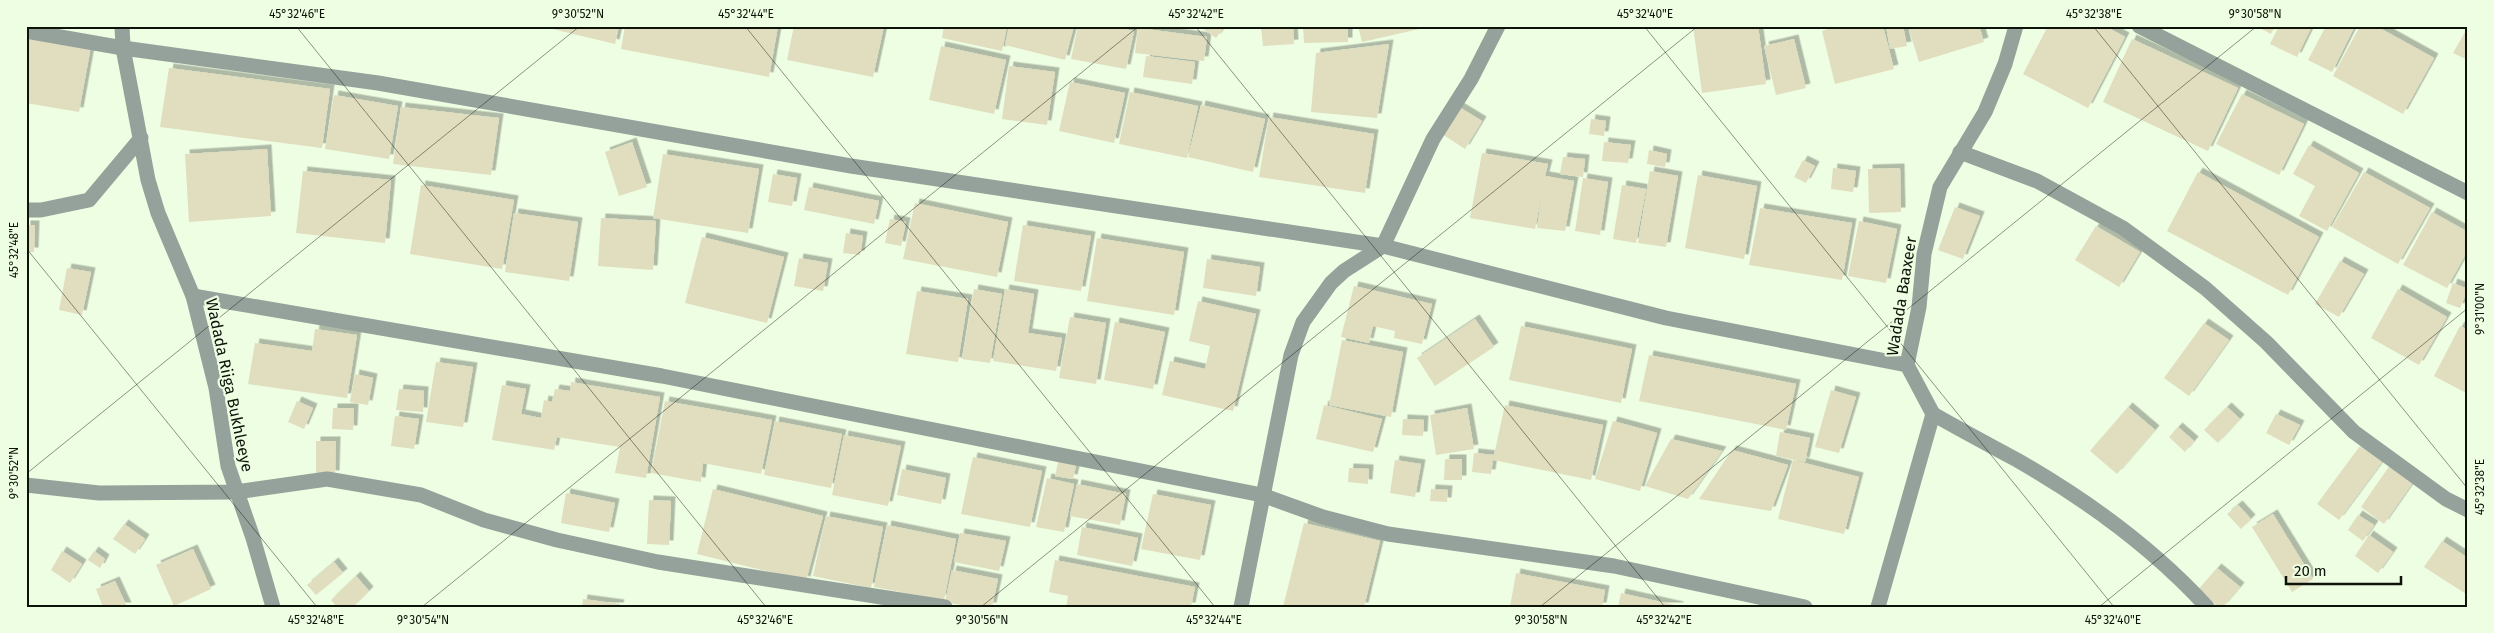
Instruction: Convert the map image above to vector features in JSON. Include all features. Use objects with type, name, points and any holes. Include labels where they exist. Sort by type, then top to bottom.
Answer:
[{"type":"street","name":"Wadada Riiga Bukhleeye","points":[[122,26],[123,48],[148,180],[158,213],[193,296],[216,388],[228,466],[271,592],[273,607]]},
{"type":"street","points":[[1240,607],[1291,355],[1303,322],[1321,296],[1344,271],[1383,246],[1433,139],[1471,79],[1498,26]]},
{"type":"street","name":"Wadada Baaxeer","points":[[1933,414],[1907,365],[1919,307],[1924,254],[1940,187],[1985,112],[2005,64],[2016,26]]},
{"type":"street","points":[[2139,26],[2468,193]]},
{"type":"street","points":[[26,31],[123,48],[378,82],[851,166],[1383,246],[1666,318],[1907,365]]},
{"type":"street","points":[[26,210],[41,210],[88,200],[141,138]]},
{"type":"street","points":[[1960,152],[2037,181],[2123,228],[2205,288],[2266,342],[2354,432],[2446,499],[2468,510]]},
{"type":"street","points":[[193,296],[662,376],[1262,495],[1323,517],[1388,534],[1614,566],[1805,607]]},
{"type":"street","points":[[1878,607],[1933,414],[2018,461],[2120,528],[2177,574],[2207,607]]},
{"type":"street","points":[[26,485],[99,493],[237,492],[327,478],[421,495],[484,520],[557,540],[658,562],[945,607]]},
{"type":"building","points":[[540,26],[619,26],[615,44]]},
{"type":"building","points":[[625,26],[778,26],[769,77],[621,49]]},
{"type":"building","points":[[794,26],[884,26],[873,77],[787,60]]},
{"type":"building","points":[[944,26],[1007,26],[1002,51],[942,38]]},
{"type":"building","points":[[1009,26],[1074,26],[1065,60],[1005,45]]},
{"type":"building","points":[[1078,26],[1107,26],[1134,31],[1126,69],[1071,59]]},
{"type":"building","points":[[1199,26],[1225,26],[1216,38]]},
{"type":"building","points":[[1261,26],[1293,26],[1294,44],[1263,46]]},
{"type":"building","points":[[1303,26],[1348,26],[1348,42],[1304,43]]},
{"type":"building","points":[[1358,26],[1428,26],[1428,27],[1362,42]]},
{"type":"building","points":[[1693,26],[1758,26],[1766,84],[1702,93]]},
{"type":"building","points":[[1838,26],[1883,26],[1894,69],[1835,84],[1822,31]]},
{"type":"building","points":[[1886,26],[1903,26],[1907,46],[1890,49]]},
{"type":"building","points":[[1908,26],[1979,26],[1984,42],[1919,62]]},
{"type":"building","points":[[2048,26],[2105,26],[2125,37],[2088,108],[2023,74]]},
{"type":"building","points":[[2256,26],[2275,26],[2271,34]]},
{"type":"building","points":[[2279,26],[2312,26],[2297,57],[2270,44]]},
{"type":"building","points":[[2326,26],[2354,28],[2332,72],[2308,60]]},
{"type":"building","points":[[2360,26],[2376,26],[2434,58],[2403,114],[2333,76]]},
{"type":"building","points":[[2468,27],[2468,60],[2453,53]]},
{"type":"building","points":[[1138,28],[1207,37],[1204,61],[1135,53]]},
{"type":"building","points":[[26,35],[91,46],[79,112],[26,103]]},
{"type":"building","points":[[1794,39],[1806,88],[1776,95],[1764,46]]},
{"type":"building","points":[[2132,39],[2238,88],[2208,151],[2103,102]]},
{"type":"building","points":[[1389,44],[1377,118],[1311,112],[1316,53]]},
{"type":"building","points":[[941,46],[1006,60],[994,114],[929,100]]},
{"type":"building","points":[[1146,56],[1195,62],[1192,84],[1143,77]]},
{"type":"building","points":[[1009,66],[1055,72],[1047,125],[1002,119]]},
{"type":"building","points":[[169,68],[330,89],[322,148],[160,127]]},
{"type":"building","points":[[1070,82],[1125,93],[1114,143],[1059,131]]},
{"type":"building","points":[[1130,92],[1198,106],[1187,158],[1119,144]]},
{"type":"building","points":[[2242,94],[2304,124],[2279,175],[2216,144]]},
{"type":"building","points":[[334,95],[398,106],[389,159],[325,149]]},
{"type":"building","points":[[1201,105],[1265,119],[1253,172],[1188,157]]},
{"type":"building","points":[[401,107],[499,118],[491,175],[393,164]]},
{"type":"building","points":[[1459,107],[1482,121],[1465,149],[1442,134]]},
{"type":"building","points":[[1269,117],[1374,134],[1365,193],[1259,177]]},
{"type":"building","points":[[1591,119],[1606,121],[1604,136],[1589,134]]},
{"type":"building","points":[[632,142],[647,187],[619,196],[605,152]]},
{"type":"building","points":[[1604,142],[1631,145],[1628,163],[1602,161]]},
{"type":"building","points":[[2309,145],[2359,173],[2327,231],[2299,216],[2315,186],[2293,174]]},
{"type":"building","points":[[267,149],[271,216],[189,222],[185,154]]},
{"type":"building","points":[[1649,150],[1667,154],[1665,167],[1647,164]]},
{"type":"building","points":[[1482,153],[1548,164],[1545,176],[1574,181],[1565,231],[1537,228],[1542,192],[1535,229],[1470,218]]},
{"type":"building","points":[[663,154],[759,169],[748,233],[653,218]]},
{"type":"building","points":[[1563,157],[1585,159],[1583,177],[1560,174]]},
{"type":"building","points":[[1803,160],[1815,166],[1806,183],[1794,177]]},
{"type":"building","points":[[1833,168],[1856,171],[1853,192],[1831,189]]},
{"type":"building","points":[[1900,168],[1901,212],[1869,213],[1868,169]]},
{"type":"building","points":[[303,171],[391,180],[385,243],[296,233]]},
{"type":"building","points":[[1650,171],[1678,176],[1666,247],[1638,243]]},
{"type":"building","points":[[2198,172],[2319,237],[2288,295],[2167,231]]},
{"type":"building","points":[[2364,172],[2430,208],[2398,264],[2332,227]]},
{"type":"building","points":[[773,174],[797,178],[792,206],[768,202]]},
{"type":"building","points":[[1698,175],[1757,186],[1744,259],[1685,248]]},
{"type":"building","points":[[1583,178],[1608,182],[1600,235],[1575,231]]},
{"type":"building","points":[[421,185],[514,200],[502,269],[410,254]]},
{"type":"building","points":[[1622,185],[1646,189],[1636,243],[1613,239]]},
{"type":"building","points":[[809,187],[879,201],[874,224],[804,210]]},
{"type":"building","points":[[915,203],[1008,222],[997,277],[903,259]]},
{"type":"building","points":[[1955,207],[1980,216],[1963,259],[1938,250]]},
{"type":"building","points":[[1760,208],[1852,223],[1842,280],[1749,265]]},
{"type":"building","points":[[2432,212],[2468,232],[2468,250],[2447,288],[2403,265]]},
{"type":"building","points":[[514,213],[578,222],[569,281],[505,272]]},
{"type":"building","points":[[601,218],[656,221],[653,270],[598,266]]},
{"type":"building","points":[[890,219],[906,222],[901,246],[885,243]]},
{"type":"building","points":[[1859,221],[1897,229],[1886,283],[1848,276]]},
{"type":"building","points":[[26,225],[35,225],[34,252],[26,252]]},
{"type":"building","points":[[1023,225],[1091,236],[1081,291],[1014,281]]},
{"type":"building","points":[[2096,226],[2140,252],[2119,287],[2075,260]]},
{"type":"building","points":[[846,233],[863,236],[860,255],[843,253]]},
{"type":"building","points":[[702,237],[784,257],[767,323],[685,303]]},
{"type":"building","points":[[1097,238],[1184,252],[1174,315],[1087,301]]},
{"type":"building","points":[[799,258],[828,263],[823,291],[794,286]]},
{"type":"building","points":[[1207,259],[1260,267],[1256,296],[1203,288]]},
{"type":"building","points":[[2340,261],[2364,274],[2339,317],[2315,304]]},
{"type":"building","points":[[67,268],[91,272],[82,315],[59,310]]},
{"type":"building","points":[[2453,283],[2468,289],[2460,308],[2446,303]]},
{"type":"building","points":[[1354,286],[1432,304],[1422,344],[1394,338],[1395,331],[1373,326],[1369,343],[1341,337]]},
{"type":"building","points":[[974,289],[1002,294],[990,363],[962,359]]},
{"type":"building","points":[[1005,289],[1034,294],[1028,333],[1062,338],[1056,371],[993,361]]},
{"type":"building","points":[[2398,289],[2447,317],[2419,365],[2371,338]]},
{"type":"building","points":[[917,291],[968,299],[958,362],[906,354]]},
{"type":"building","points":[[1198,301],[1256,314],[1233,411],[1162,395],[1170,361],[1205,369],[1210,346],[1189,341]]},
{"type":"building","points":[[1070,317],[1106,323],[1096,384],[1059,378]]},
{"type":"building","points":[[1475,319],[1494,347],[1435,386],[1417,358]]},
{"type":"building","points":[[1115,322],[1165,332],[1153,389],[1104,380]]},
{"type":"building","points":[[2204,323],[2229,340],[2189,396],[2164,378]]},
{"type":"building","points":[[1521,326],[1632,349],[1621,403],[1509,380]]},
{"type":"building","points":[[2460,326],[2468,330],[2468,394],[2434,376]]},
{"type":"building","points":[[315,329],[357,335],[347,398],[248,384],[255,343],[312,351]]},
{"type":"building","points":[[1342,340],[1403,352],[1391,417],[1329,405]]},
{"type":"building","points":[[1649,355],[1796,384],[1786,430],[1639,401]]},
{"type":"building","points":[[436,362],[473,367],[463,427],[426,422]]},
{"type":"building","points":[[355,374],[373,378],[368,405],[350,402]]},
{"type":"building","points":[[571,382],[660,397],[646,478],[615,473],[620,447],[557,437],[554,450],[492,440],[502,385],[526,389],[521,414],[541,418],[544,400],[552,402],[555,389],[570,391]]},
{"type":"building","points":[[399,389],[424,391],[423,412],[396,410]]},
{"type":"building","points":[[1831,390],[1856,397],[1839,453],[1815,447]]},
{"type":"building","points":[[297,401],[313,408],[304,429],[288,422]]},
{"type":"building","points":[[665,401],[772,420],[761,474],[703,463],[701,482],[651,473]]},
{"type":"building","points":[[1324,405],[1382,419],[1373,452],[1316,439]]},
{"type":"building","points":[[1505,405],[1603,425],[1591,480],[1493,460],[1491,474],[1472,472],[1474,453],[1494,455]]},
{"type":"building","points":[[2128,407],[2155,430],[2117,474],[2090,451]]},
{"type":"building","points":[[2227,407],[2240,419],[2218,443],[2204,430]]},
{"type":"building","points":[[333,408],[354,408],[353,430],[332,429]]},
{"type":"building","points":[[1467,408],[1474,449],[1436,455],[1430,415]]},
{"type":"building","points":[[2276,414],[2300,425],[2289,445],[2266,433]]},
{"type":"building","points":[[395,416],[419,419],[414,449],[391,446]]},
{"type":"building","points":[[1403,419],[1424,420],[1423,436],[1402,435]]},
{"type":"building","points":[[775,421],[842,434],[831,488],[764,475]]},
{"type":"building","points":[[1613,421],[1657,433],[1640,491],[1595,479]]},
{"type":"building","points":[[2178,427],[2194,441],[2185,452],[2169,437]]},
{"type":"building","points":[[1780,432],[1810,438],[1805,462],[1776,456]]},
{"type":"building","points":[[844,435],[901,446],[888,506],[832,495]]},
{"type":"building","points":[[1671,439],[1722,451],[1688,499],[1645,486]]},
{"type":"building","points":[[316,441],[336,441],[335,475],[316,474]]},
{"type":"building","points":[[2360,446],[2382,462],[2339,520],[2317,504]]},
{"type":"building","points":[[1732,450],[1788,465],[1771,511],[1699,499]]},
{"type":"building","points":[[973,457],[1042,471],[1030,527],[961,514]]},
{"type":"building","points":[[1059,458],[1077,462],[1073,479],[1055,476]]},
{"type":"building","points":[[1445,459],[1462,459],[1462,480],[1444,480]]},
{"type":"building","points":[[1395,460],[1421,464],[1415,497],[1390,493]]},
{"type":"building","points":[[1793,460],[1859,477],[1844,534],[1778,519]]},
{"type":"building","points":[[2392,462],[2416,478],[2384,524],[2361,507]]},
{"type":"building","points":[[1349,468],[1369,469],[1368,484],[1348,482]]},
{"type":"building","points":[[902,469],[946,478],[941,504],[897,495]]},
{"type":"building","points":[[1047,478],[1074,484],[1064,532],[1036,527]]},
{"type":"building","points":[[1077,484],[1126,494],[1120,525],[1070,516]]},
{"type":"building","points":[[713,489],[823,516],[806,581],[697,554]]},
{"type":"building","points":[[1431,489],[1448,490],[1447,502],[1430,501]]},
{"type":"building","points":[[566,493],[615,503],[609,532],[561,523]]},
{"type":"building","points":[[1153,494],[1211,505],[1200,560],[1141,549]]},
{"type":"building","points":[[649,500],[671,501],[669,545],[647,544]]},
{"type":"building","points":[[2238,505],[2251,519],[2241,529],[2227,514]]},
{"type":"building","points":[[2273,514],[2313,579],[2292,592],[2252,527]]},
{"type":"building","points":[[2358,515],[2374,525],[2363,541],[2348,530]]},
{"type":"building","points":[[826,516],[883,527],[871,588],[813,576]]},
{"type":"building","points":[[1304,523],[1380,541],[1364,607],[1283,607]]},
{"type":"building","points":[[124,524],[145,539],[135,554],[113,539]]},
{"type":"building","points":[[887,525],[956,539],[944,600],[874,587]]},
{"type":"building","points":[[1082,527],[1138,538],[1132,566],[1077,555]]},
{"type":"building","points":[[960,533],[1006,541],[999,571],[954,562]]},
{"type":"building","points":[[2369,535],[2393,552],[2378,573],[2355,556]]},
{"type":"building","points":[[2442,541],[2468,558],[2468,591],[2466,594],[2424,567]]},
{"type":"building","points":[[193,549],[211,589],[174,606],[156,565]]},
{"type":"building","points":[[62,551],[82,564],[70,583],[51,570]]},
{"type":"building","points":[[94,551],[105,559],[100,568],[88,560]]},
{"type":"building","points":[[1055,560],[1195,587],[1191,607],[1066,607],[1068,596],[1049,592]]},
{"type":"building","points":[[334,562],[343,573],[316,595],[307,585]]},
{"type":"building","points":[[2217,568],[2240,587],[2223,607],[2218,607],[2198,590]]},
{"type":"building","points":[[952,570],[998,579],[992,607],[972,607],[945,602]]},
{"type":"building","points":[[1516,573],[1605,590],[1602,607],[1510,607]]},
{"type":"building","points":[[356,576],[369,591],[353,607],[337,607],[331,600]]},
{"type":"building","points":[[115,581],[127,607],[103,607],[96,589]]},
{"type":"building","points":[[1621,593],[1679,606],[1679,607],[1618,607]]},
{"type":"building","points":[[583,599],[620,604],[619,607],[582,607]]}]
